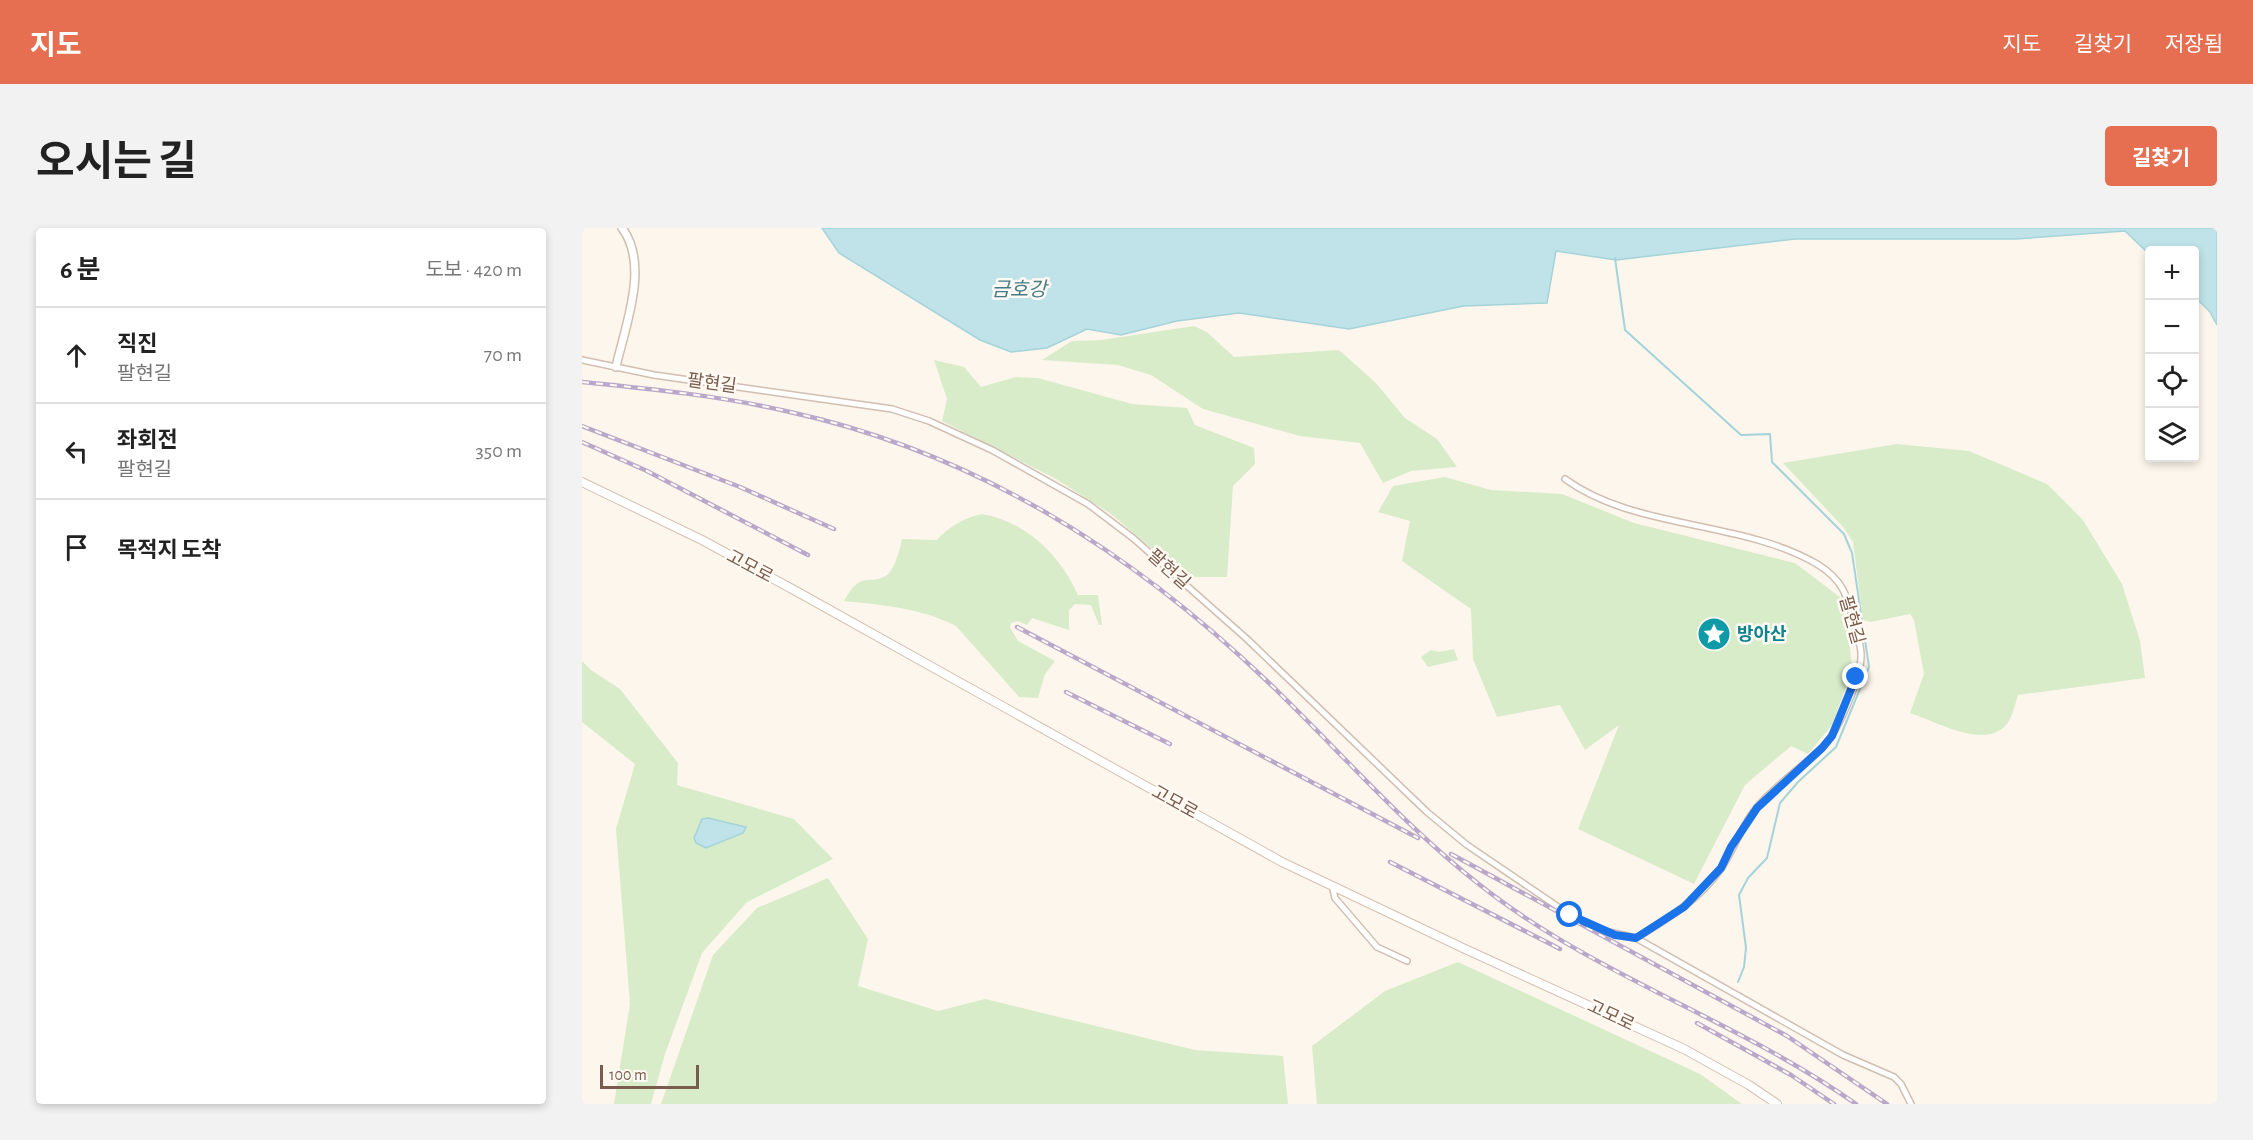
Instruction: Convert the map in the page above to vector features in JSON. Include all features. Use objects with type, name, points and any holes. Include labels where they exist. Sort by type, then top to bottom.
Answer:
[{"type":"main road","name":"고모로","points":[[582,482],[712,546],[1282,862],[1465,950],[1684,1049],[1749,1084],[1777,1104]]},
{"type":"street","points":[[616,367],[636,277],[634,252],[622,228]]},
{"type":"street","name":"팔현길","points":[[582,360],[892,409],[960,435],[1089,504],[1133,538],[1247,639],[1419,804],[1467,845],[1570,915],[1615,935],[1636,938],[1843,1055],[1894,1077],[1901,1084],[1911,1104]]},
{"type":"street","name":"팔현길","points":[[1565,479],[1597,496],[1671,520],[1719,530],[1771,545],[1819,565],[1835,578],[1846,592],[1861,654],[1856,677],[1840,720],[1822,748],[1757,808],[1731,847],[1721,868],[1706,886],[1684,907],[1636,938]]},
{"type":"street","points":[[1332,885],[1335,898],[1377,947],[1407,961]]},
{"type":"green space","points":[[1194,326],[1207,332],[1234,357],[1339,350],[1376,383],[1405,418],[1437,439],[1457,467],[1411,471],[1383,483],[1360,443],[1300,436],[1203,409],[1151,375],[1118,365],[1042,360],[1072,341],[1101,340]]},
{"type":"green space","points":[[934,360],[964,367],[981,387],[1016,377],[1038,378],[1132,404],[1187,408],[1195,425],[1254,448],[1255,464],[1233,486],[1227,577],[1186,577],[1111,514],[1056,479],[942,421],[947,399]]},
{"type":"green space","points":[[1897,444],[1969,451],[2047,484],[2083,520],[2122,584],[2140,641],[2145,678],[2018,695],[2012,715],[2006,725],[1997,732],[1985,735],[1959,731],[1910,713],[1924,674],[1914,620],[1910,614],[1871,622],[1863,620],[1853,542],[1843,527],[1783,463]]},
{"type":"green space","points":[[1445,477],[1491,490],[1562,494],[1634,523],[1795,563],[1841,598],[1849,635],[1852,670],[1832,725],[1808,754],[1791,746],[1745,785],[1694,884],[1578,829],[1619,725],[1585,750],[1560,705],[1497,717],[1473,659],[1471,609],[1402,561],[1410,521],[1378,512],[1393,486]]},
{"type":"green space","points":[[982,514],[1013,524],[1040,542],[1062,567],[1078,595],[1098,595],[1102,625],[1099,625],[1091,605],[1075,604],[1069,610],[1069,630],[1032,618],[1027,625],[1018,621],[1011,623],[1010,627],[1018,641],[1055,661],[1045,674],[1038,698],[1019,697],[956,626],[915,611],[844,601],[850,591],[861,581],[881,578],[890,572],[902,539],[937,540],[958,523]]},
{"type":"green space","points":[[1454,649],[1458,660],[1428,667],[1421,657],[1431,650],[1439,652]]},
{"type":"green space","points":[[582,661],[591,670],[620,689],[678,763],[677,785],[794,819],[833,859],[747,902],[702,953],[665,1054],[651,1104],[614,1104],[630,1004],[616,829],[635,764],[582,722]]},
{"type":"green space","points":[[828,878],[868,939],[858,986],[938,1011],[985,999],[1195,1050],[1283,1056],[1288,1104],[661,1104],[713,955],[757,908]]},
{"type":"green space","points":[[1458,962],[1700,1074],[1742,1104],[1317,1104],[1312,1046],[1385,991]]},
{"type":"water","name":"금호강","points":[[822,228],[2217,228],[2217,325],[2210,312],[2199,301],[2199,246],[2145,246],[2145,250],[2125,231],[2016,239],[1795,239],[1616,260],[1556,251],[1547,303],[1464,306],[1349,329],[1239,313],[1177,321],[1121,335],[1087,329],[1047,348],[1011,352],[980,340],[839,253]]},
{"type":"water","points":[[708,818],[746,827],[743,833],[706,848],[696,843],[694,838],[702,819]]},
{"type":"waterway","points":[[1615,258],[1625,330],[1741,435],[1770,434],[1772,462],[1844,534],[1852,553],[1869,667],[1836,747],[1798,782],[1780,803],[1767,858],[1748,878],[1739,895],[1746,948],[1744,967],[1738,982]]},
{"type":"railway","points":[[582,382],[713,397],[790,412],[858,430],[924,453],[987,481],[1048,514],[1106,550],[1216,635],[1268,682],[1424,838],[1480,885],[1524,917],[1571,946],[1763,1047],[1856,1104]]},
{"type":"railway","points":[[582,426],[740,487],[834,529]]},
{"type":"railway","points":[[582,442],[647,471],[808,555]]},
{"type":"railway","points":[[1017,627],[1418,838]]},
{"type":"railway","points":[[1066,692],[1170,744]]},
{"type":"railway","points":[[1451,854],[1787,1036],[1887,1104]]},
{"type":"railway","points":[[1390,862],[1560,949]]},
{"type":"railway","points":[[1697,1023],[1791,1075],[1834,1104]]},
{"type":"place","name":"방아산","points":[[1714,634]]},
{"type":"route","points":[[1570,915],[1600,930],[1636,938],[1684,907],[1721,868],[1744,825],[1757,808],[1832,736],[1856,677]]}]
